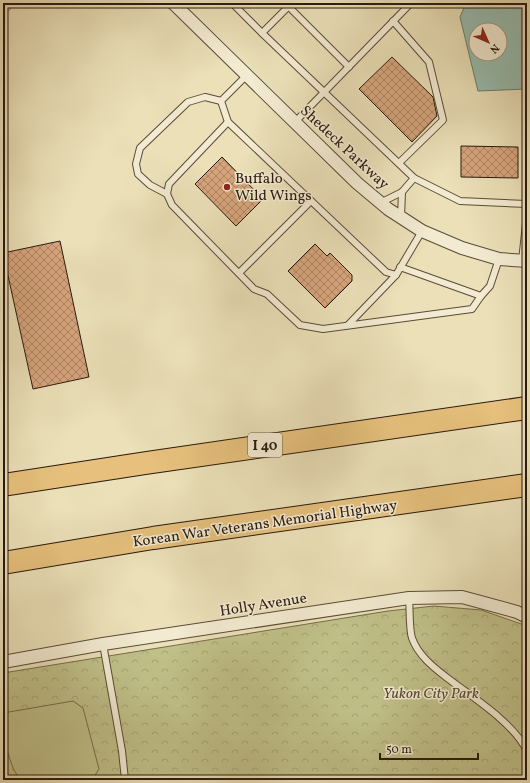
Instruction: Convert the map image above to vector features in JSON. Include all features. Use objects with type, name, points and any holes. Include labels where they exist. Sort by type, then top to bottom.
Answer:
[{"type":"highway","name":"I 40","points":[[3,485],[146,462],[527,408]]},
{"type":"highway","name":"Korean War Veterans Memorial Highway","points":[[3,563],[153,538],[527,486]]},
{"type":"street","name":"Shedeck Parkway","points":[[173,3],[357,183],[380,203],[422,231],[462,248],[499,259],[525,261]]},
{"type":"street","name":"Holly Avenue","points":[[3,662],[103,644],[410,598],[462,598],[517,612],[527,617]]},
{"type":"lane","points":[[232,3],[414,178],[460,201],[527,204]]},
{"type":"lane","points":[[295,122],[411,3]]},
{"type":"lane","points":[[262,33],[289,4],[349,67]]},
{"type":"lane","points":[[393,21],[429,62],[443,120],[399,163]]},
{"type":"lane","points":[[221,101],[247,75]]},
{"type":"lane","points":[[167,194],[150,185],[138,174],[136,164],[140,148],[188,102],[205,97],[221,101]]},
{"type":"lane","points":[[221,101],[228,122],[386,272],[396,275]]},
{"type":"lane","points":[[228,122],[169,184],[167,194],[172,205],[254,288],[266,294],[300,325],[323,329],[472,309],[490,286],[499,259]]},
{"type":"lane","points":[[380,203],[402,192],[414,178]]},
{"type":"lane","points":[[401,217],[402,192]]},
{"type":"lane","points":[[239,273],[311,201]]},
{"type":"lane","points":[[525,261],[527,214]]},
{"type":"lane","points":[[348,325],[396,275],[422,231]]},
{"type":"lane","points":[[400,268],[481,296]]},
{"type":"lane","points":[[410,598],[412,638],[421,654],[433,666],[507,724],[527,751]]},
{"type":"lane","points":[[103,644],[126,780]]},
{"type":"green space","name":"Yukon City Park","points":[[434,606],[481,610],[527,626],[527,780],[3,780],[3,673],[388,611]]},
{"type":"green space","points":[[73,701],[83,708],[99,769],[92,780],[20,780],[13,768],[3,739],[3,713]]},
{"type":"water","points":[[466,3],[527,3],[527,89],[478,91],[471,62],[508,62],[508,22],[468,22],[468,50],[460,17]]},
{"type":"building","points":[[392,57],[433,97],[437,116],[412,142],[359,89]]},
{"type":"building","points":[[461,146],[518,147],[518,178],[461,177]]},
{"type":"building","points":[[222,157],[263,199],[236,226],[195,184]]},
{"type":"building","points":[[60,241],[89,377],[33,389],[3,253]]},
{"type":"building","points":[[315,244],[327,256],[330,253],[352,275],[352,281],[325,308],[288,271]]},
{"type":"place","name":"Buffalo Wild Wings","points":[[227,187]]}]
